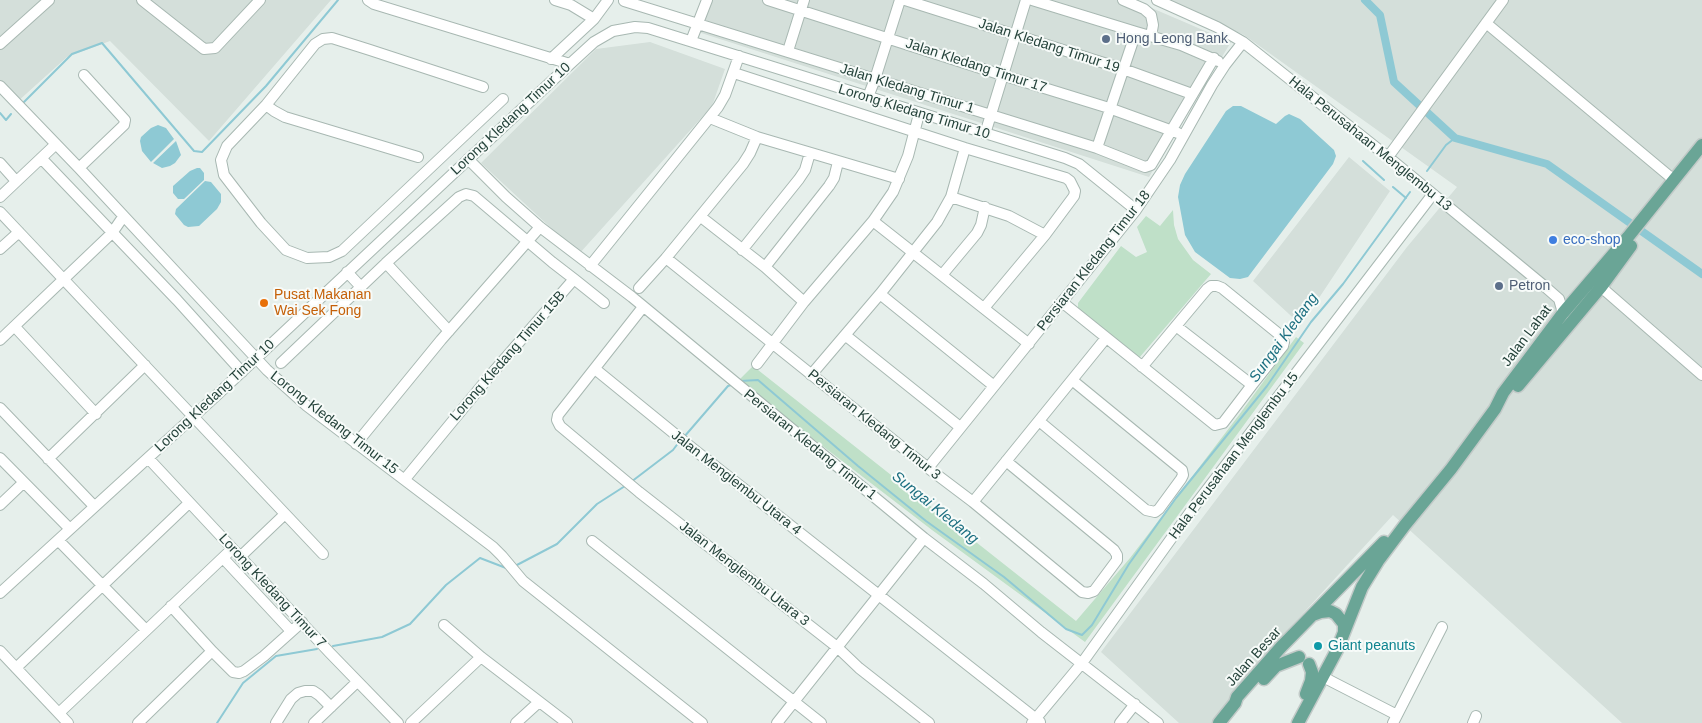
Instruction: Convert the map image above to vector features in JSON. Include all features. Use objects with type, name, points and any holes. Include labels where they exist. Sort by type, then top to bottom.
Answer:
[{"type":"main road","name":"Jalan Lahat","points":[[1649,217],[1674,180],[1702,145]]},
{"type":"main road","name":"Jalan Lahat","points":[[1344,631],[1362,587],[1378,561],[1451,469],[1495,409],[1503,392],[1563,313],[1702,159]]},
{"type":"main road","name":"Jalan Lahat","points":[[1495,409],[1524,379],[1601,287],[1635,234]]},
{"type":"main road","name":"Jalan Lahat","points":[[1313,615],[1372,553],[1405,525]]},
{"type":"main road","points":[[1291,723],[1311,681],[1312,672],[1296,650],[1298,632],[1313,615],[1330,611],[1336,614],[1344,624],[1344,631],[1332,660],[1298,723]]},
{"type":"main road","name":"Jalan Besar","points":[[1219,723],[1235,703],[1237,697],[1298,632]]},
{"type":"main road","points":[[1304,660],[1315,666],[1322,666],[1332,660]]},
{"type":"main road","name":"Jalan Besar","points":[[1235,703],[1242,700],[1276,666],[1304,660]]},
{"type":"street","points":[[142,0],[204,49],[215,48],[260,0]]},
{"type":"street","points":[[368,0],[374,4],[570,64]]},
{"type":"street","points":[[556,0],[571,5],[594,19]]},
{"type":"street","points":[[551,59],[594,19],[608,0]]},
{"type":"street","points":[[691,41],[707,0]]},
{"type":"street","name":"Jalan Kledang Timur 17","points":[[768,0],[802,5],[888,38],[1002,76],[1109,108],[1184,136]]},
{"type":"street","points":[[868,98],[876,79],[900,0]]},
{"type":"street","name":"Jalan Kledang Timur 19","points":[[905,0],[1192,94]]},
{"type":"street","points":[[985,134],[1026,0]]},
{"type":"street","points":[[1032,0],[1182,45],[1214,58],[1225,65]]},
{"type":"street","points":[[1123,0],[1144,9],[1151,15],[1153,25],[1151,36]]},
{"type":"street","name":"Hala Perusahaan Menglembu 13","points":[[1157,0],[1217,27],[1243,42],[1388,157],[1559,299]]},
{"type":"street","points":[[1388,157],[1503,0]]},
{"type":"street","name":"Jalan Kledang Timur 1","points":[[624,1],[1097,148],[1145,167],[1151,165],[1171,131]]},
{"type":"street","points":[[0,44],[41,2]]},
{"type":"street","points":[[788,51],[802,5]]},
{"type":"street","points":[[1486,24],[1674,180]]},
{"type":"street","name":"Lorong Kledang Timur 10","points":[[0,593],[242,372],[570,64],[603,36],[623,28],[648,28],[1065,158],[1080,164],[1136,210]]},
{"type":"street","points":[[1097,148],[1136,32]]},
{"type":"street","points":[[483,87],[332,38],[323,39],[315,44],[266,105],[227,146],[221,160],[224,175],[261,223],[286,250],[307,258],[329,257],[342,250],[373,222],[503,99]]},
{"type":"street","name":"Persiaran Kledang Timur 18","points":[[928,468],[1136,210],[1160,177],[1225,65],[1243,42]]},
{"type":"street","points":[[590,266],[710,118],[725,95],[739,56]]},
{"type":"street","points":[[1171,131],[1214,58]]},
{"type":"street","name":"Lorong Kledang Timur 10","points":[[734,73],[964,148],[1066,178],[1074,186],[1074,196],[1045,235]]},
{"type":"street","points":[[78,168],[124,124],[125,120],[84,75]]},
{"type":"street","name":"Lorong Kledang Timur 15","points":[[0,86],[266,370],[307,406],[405,479],[506,560],[523,581],[702,723]]},
{"type":"street","points":[[266,105],[285,117],[418,157]]},
{"type":"street","points":[[756,364],[804,302],[873,221],[893,192],[915,131],[919,114]]},
{"type":"street","points":[[710,118],[757,137],[899,179]]},
{"type":"street","points":[[477,124],[490,138]]},
{"type":"street","points":[[640,288],[701,217],[743,164],[757,137]]},
{"type":"street","points":[[0,196],[56,144]]},
{"type":"street","points":[[811,375],[914,253],[937,222],[951,197],[964,148]]},
{"type":"street","points":[[742,250],[799,179],[805,170],[810,153]]},
{"type":"street","points":[[41,158],[177,300],[242,372]]},
{"type":"street","name":"Persiaran Kledang Timur 1","points":[[468,159],[506,197],[540,227],[643,307],[1041,632],[1158,723]]},
{"type":"street","points":[[765,267],[829,186],[834,178],[838,162]]},
{"type":"street","points":[[0,164],[16,181]]},
{"type":"street","name":"Lorong Kledang Timur 15B","points":[[386,263],[459,197],[466,194],[474,196],[527,242],[574,279],[488,378],[405,479]]},
{"type":"street","name":"Hala Perusahaan Menglembu 15","points":[[1036,722],[1082,663],[1202,496],[1433,194]]},
{"type":"street","points":[[951,197],[1009,216],[1045,235],[984,308]]},
{"type":"street","points":[[942,275],[977,232],[981,225],[985,207]]},
{"type":"street","points":[[0,212],[324,554]]},
{"type":"street","points":[[0,340],[112,233],[123,217]]},
{"type":"street","points":[[701,217],[765,267],[804,302]]},
{"type":"street","points":[[873,221],[1028,344]]},
{"type":"street","points":[[373,222],[386,235]]},
{"type":"street","points":[[356,444],[449,330],[540,227]]},
{"type":"street","points":[[0,249],[19,232]]},
{"type":"street","name":"Persiaran Kledang Timur 3","points":[[666,258],[973,502],[1082,592],[1094,591],[1117,560],[1114,550],[1006,461]]},
{"type":"street","points":[[281,363],[386,263],[449,330]]},
{"type":"street","points":[[347,272],[361,287]]},
{"type":"street","points":[[574,279],[604,303]]},
{"type":"street","points":[[1062,302],[1212,424],[1215,425],[1223,422],[1283,346],[1283,338],[1217,286],[1212,286],[1207,289],[1142,367]]},
{"type":"street","points":[[1601,287],[1702,375]]},
{"type":"street","points":[[880,294],[994,386]]},
{"type":"street","points":[[1563,313],[1559,299],[1575,299]]},
{"type":"street","points":[[595,369],[643,307]]},
{"type":"street","points":[[1176,326],[1252,385]]},
{"type":"street","points":[[15,327],[96,414]]},
{"type":"street","points":[[845,335],[960,427]]},
{"type":"street","points":[[973,502],[1106,338]]},
{"type":"street","points":[[48,459],[145,366]]},
{"type":"street","name":"Jalan Menglembu Utara 3","points":[[595,369],[558,415],[557,420],[560,426],[639,492],[837,647],[859,668],[929,723]]},
{"type":"street","name":"Jalan Menglembu Utara 4","points":[[595,369],[1036,722]]},
{"type":"street","points":[[1039,420],[1146,510],[1155,512],[1159,509],[1183,475],[1180,466],[1072,380]]},
{"type":"street","points":[[0,408],[94,506]]},
{"type":"street","points":[[0,458],[70,529]]},
{"type":"street","name":"Lorong Kledang Timur 7","points":[[148,458],[357,682],[398,723]]},
{"type":"street","points":[[0,505],[23,483]]},
{"type":"street","points":[[16,668],[189,503]]},
{"type":"street","points":[[59,713],[223,558],[236,553],[285,514]]},
{"type":"street","points":[[777,723],[924,538]]},
{"type":"street","points":[[58,540],[146,630]]},
{"type":"street","points":[[592,541],[821,723]]},
{"type":"street","points":[[223,558],[291,631]]},
{"type":"street","points":[[171,606],[212,651],[234,672],[239,673],[264,656],[302,622]]},
{"type":"street","points":[[444,625],[481,657],[567,723]]},
{"type":"street","points":[[1323,678],[1395,719],[1442,627]]},
{"type":"street","points":[[138,723],[212,651]]},
{"type":"street","points":[[411,723],[481,657]]},
{"type":"street","points":[[2,658],[16,668],[68,723]]},
{"type":"street","points":[[314,723],[357,682]]},
{"type":"street","points":[[276,723],[291,699],[305,691],[313,691],[320,695],[331,707]]},
{"type":"street","points":[[516,723],[539,702]]},
{"type":"street","points":[[1120,723],[1135,704]]},
{"type":"shaded area","points":[[0,0],[331,0],[209,141],[110,41],[67,57],[16,103],[0,88]]},
{"type":"shaded area","points":[[705,0],[1133,0],[1231,42],[1149,177],[695,31]]},
{"type":"shaded area","points":[[1168,0],[1702,0],[1702,723],[1622,723],[1393,515],[1287,631],[1215,723],[1179,723],[1101,652],[1407,247],[1457,187],[1244,35]]},
{"type":"shaded area","points":[[650,42],[725,69],[712,106],[579,254],[481,163],[596,49]]},
{"type":"shaded area","points":[[1349,157],[1390,191],[1301,325],[1253,281]]},
{"type":"green space","points":[[1173,210],[1174,225],[1178,239],[1193,260],[1211,274],[1139,358],[1078,309],[1078,303],[1121,246],[1136,257],[1147,252],[1137,227],[1146,216],[1160,226]]},
{"type":"green space","points":[[1296,337],[1304,343],[1085,642],[932,530],[738,381],[753,366],[1076,621],[1130,558]]},
{"type":"water","points":[[1233,106],[1241,106],[1276,124],[1289,114],[1300,119],[1334,150],[1336,156],[1333,164],[1248,277],[1240,279],[1230,278],[1195,252],[1185,235],[1178,197],[1180,185],[1185,174],[1226,111]]},
{"type":"water","points":[[158,125],[166,128],[174,139],[151,162],[142,151],[140,141],[141,137],[151,128]]},
{"type":"water","points":[[176,141],[181,155],[175,163],[162,168],[153,163]]},
{"type":"water","points":[[200,168],[204,173],[204,180],[184,199],[178,199],[173,193],[173,186],[190,171]]},
{"type":"water","points":[[205,181],[211,182],[221,194],[221,202],[217,209],[199,226],[188,227],[175,214],[176,209]]},
{"type":"waterway","points":[[23,103],[72,54],[102,43],[194,151],[202,152],[266,86],[338,0]]},
{"type":"waterway","name":"Sungai Kledang","points":[[1365,0],[1380,15],[1394,82],[1455,138],[1547,164],[1702,274]]},
{"type":"waterway","points":[[0,113],[6,120],[11,114]]},
{"type":"waterway","name":"Sungai Kledang","points":[[1427,171],[1446,145],[1455,138]]},
{"type":"waterway","points":[[1363,161],[1384,180]]},
{"type":"waterway","points":[[1393,187],[1406,198]]},
{"type":"waterway","name":"Sungai Kledang","points":[[740,381],[758,380],[858,466],[926,521],[1004,577],[1066,629],[1082,635],[1092,625],[1129,564],[1176,498],[1267,386],[1311,322],[1343,284],[1410,192]]},
{"type":"waterway","name":"Sungai Kledang","points":[[684,437],[728,386],[731,385]]},
{"type":"waterway","name":"Sungai Kledang","points":[[631,482],[673,450],[679,442]]},
{"type":"waterway","name":"Sungai Kledang","points":[[515,566],[557,544],[597,504],[625,486]]},
{"type":"waterway","name":"Sungai Kledang","points":[[333,646],[382,637],[410,624],[446,585],[480,558],[506,568]]},
{"type":"waterway","name":"Sungai Kledang","points":[[217,723],[243,683],[276,656],[317,649]]},
{"type":"place","name":"Hong Leong Bank","points":[[1106,39]]},
{"type":"place","name":"eco-shop","points":[[1553,240]]},
{"type":"place","name":"Petron","points":[[1499,286]]},
{"type":"place","name":"Pusat Makanan Wai Sek Fong","points":[[264,303]]},
{"type":"place","name":"Giant peanuts","points":[[1318,646]]}]
